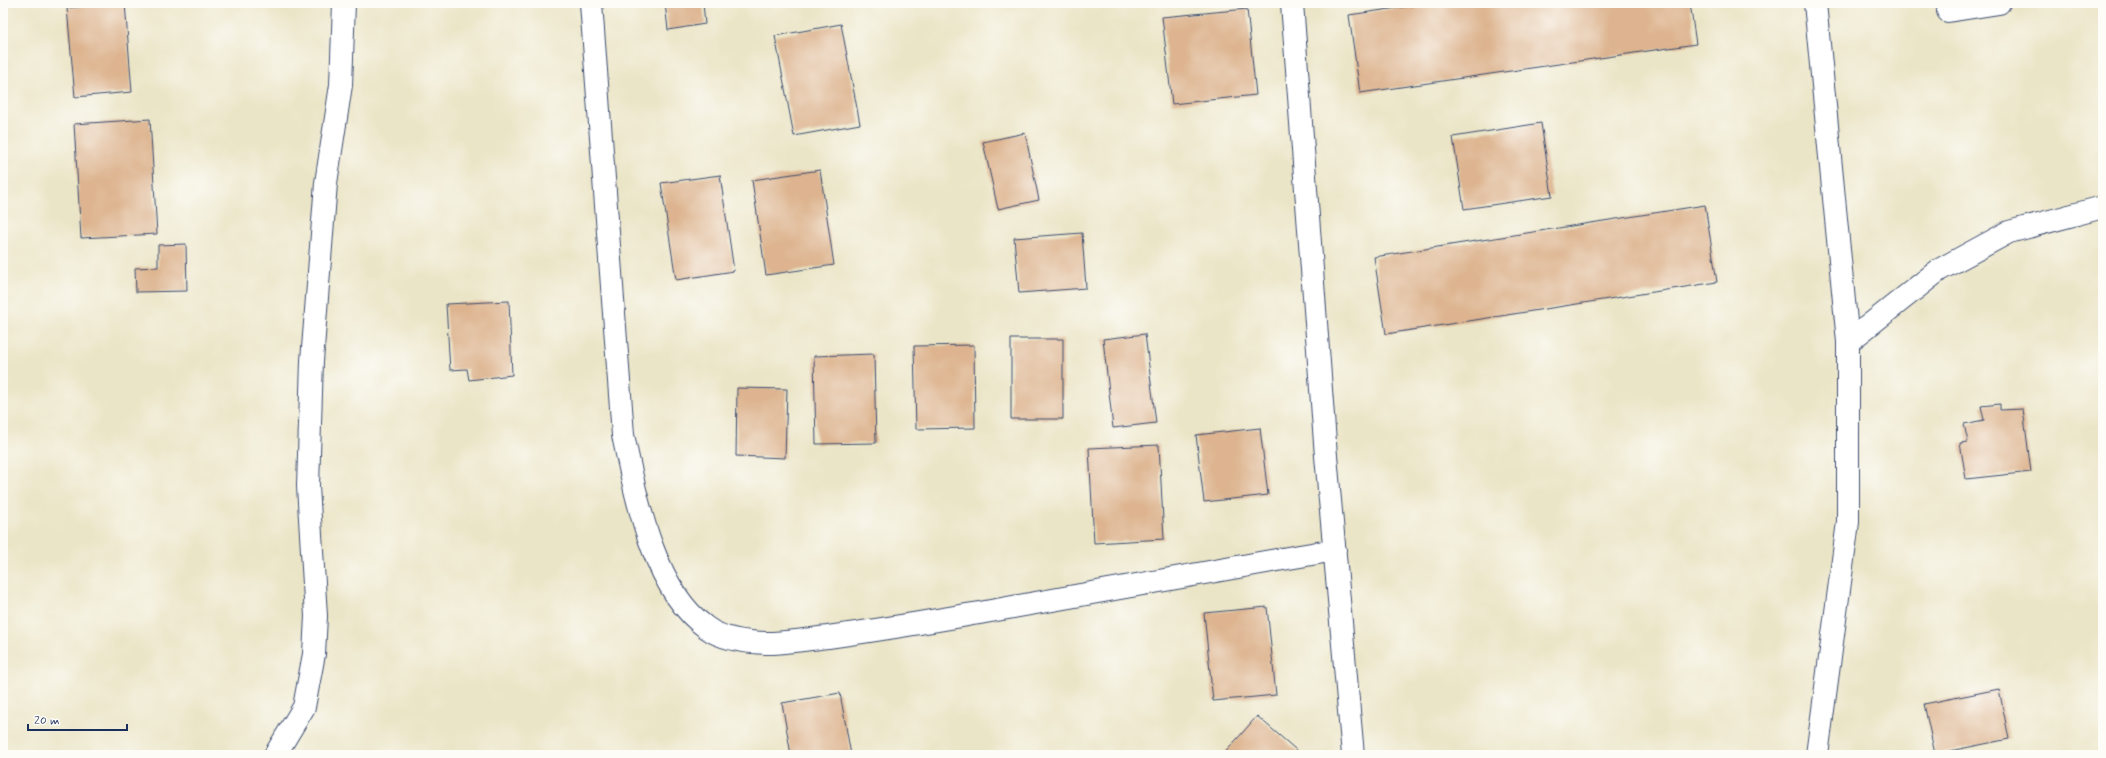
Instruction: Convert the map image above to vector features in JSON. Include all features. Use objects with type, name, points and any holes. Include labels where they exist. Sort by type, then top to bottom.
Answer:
[{"type":"street","points":[[274,755],[304,708],[314,654],[316,616],[308,486],[312,360],[326,184],[341,84],[344,3]]},
{"type":"street","points":[[591,3],[623,435],[637,500],[658,564],[674,591],[691,614],[707,628],[722,636],[745,642],[774,643],[890,629],[1335,550]]},
{"type":"street","points":[[1292,3],[1326,456],[1353,755]]},
{"type":"street","points":[[1814,3],[1848,342],[1848,522],[1817,755]]},
{"type":"street","points":[[1948,11],[1999,3]]},
{"type":"street","points":[[1848,342],[1939,270],[2009,232],[2103,207]]},
{"type":"building","points":[[125,3],[132,92],[75,97],[67,8]]},
{"type":"building","points":[[665,3],[703,3],[705,24],[668,30]]},
{"type":"building","points":[[1431,3],[1690,3],[1696,44],[1360,93],[1349,15]]},
{"type":"building","points":[[1247,9],[1256,95],[1172,104],[1162,17]]},
{"type":"building","points":[[841,24],[860,124],[794,136],[775,36]]},
{"type":"building","points":[[150,119],[157,234],[81,238],[74,124]]},
{"type":"building","points":[[1541,123],[1552,196],[1464,209],[1453,137]]},
{"type":"building","points":[[1025,133],[1039,200],[998,209],[983,142]]},
{"type":"building","points":[[820,170],[834,265],[766,275],[752,180]]},
{"type":"building","points":[[720,175],[734,271],[676,280],[661,183]]},
{"type":"building","points":[[1705,205],[1717,282],[1386,334],[1374,257]]},
{"type":"building","points":[[1082,233],[1086,288],[1019,293],[1014,238]]},
{"type":"building","points":[[186,244],[187,291],[136,292],[135,268],[158,267],[158,245]]},
{"type":"building","points":[[509,301],[512,375],[469,380],[467,369],[450,370],[446,304]]},
{"type":"building","points":[[1145,334],[1156,423],[1113,428],[1103,339]]},
{"type":"building","points":[[1011,339],[1063,339],[1063,419],[1011,419]]},
{"type":"building","points":[[974,345],[975,428],[916,429],[914,346]]},
{"type":"building","points":[[874,354],[876,443],[816,444],[814,356]]},
{"type":"building","points":[[737,388],[787,389],[785,458],[736,456]]},
{"type":"building","points":[[2000,404],[2000,410],[2023,409],[2031,472],[1966,479],[1960,443],[1968,442],[1964,424],[1984,420],[1981,406]]},
{"type":"building","points":[[1260,428],[1268,495],[1204,502],[1196,435]]},
{"type":"building","points":[[1159,445],[1164,539],[1094,543],[1089,448]]},
{"type":"building","points":[[1267,607],[1276,695],[1213,701],[1204,613]]},
{"type":"building","points":[[1999,689],[2009,739],[1935,754],[1924,704]]},
{"type":"building","points":[[840,693],[851,755],[791,755],[782,703]]},
{"type":"building","points":[[1257,716],[1302,755],[1223,755]]}]
